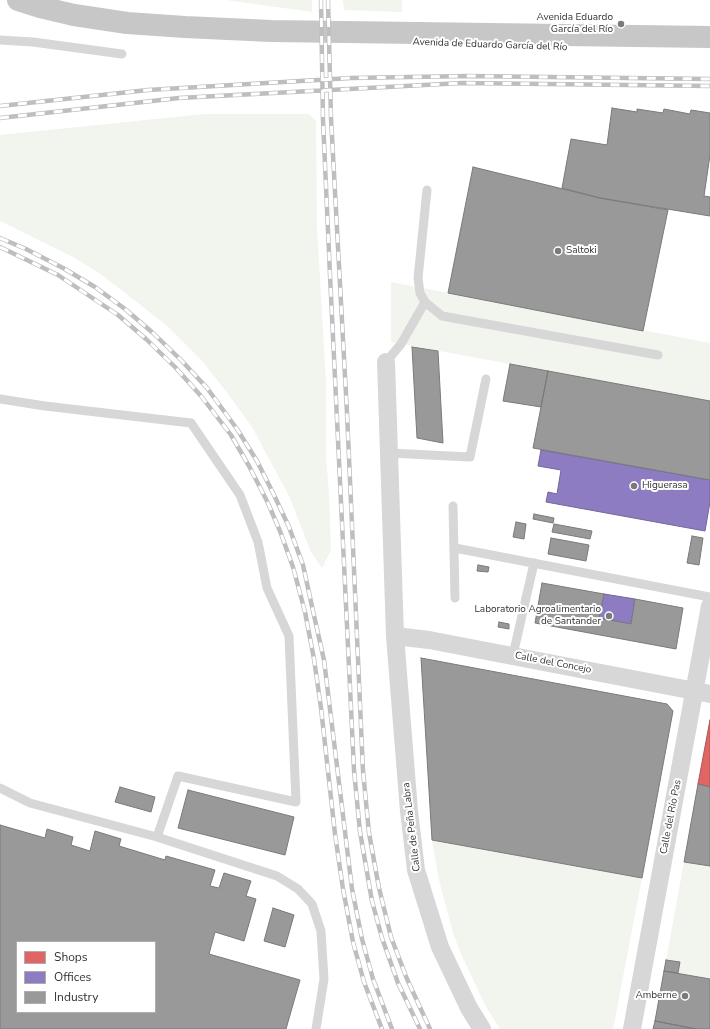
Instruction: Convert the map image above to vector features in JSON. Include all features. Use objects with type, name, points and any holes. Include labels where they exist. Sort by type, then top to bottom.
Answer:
[{"type":"highway","name":"Avenida de Eduardo García del Río","points":[[18,0],[74,15],[128,23],[185,27],[271,31],[710,37]]},
{"type":"highway","name":"Avenida de Eduardo García del Río","points":[[271,31],[346,40],[495,46],[710,51]]},
{"type":"street","name":"Calle de Peña Labra","points":[[386,362],[395,636],[409,811],[416,870],[440,947],[469,1008],[482,1029]]},
{"type":"street","name":"Calle del Río Pas","points":[[632,1029],[702,692],[710,606]]},
{"type":"street","name":"Calle del Concejo","points":[[395,636],[428,640],[702,692]]},
{"type":"lane","points":[[0,40],[33,42],[122,54]]},
{"type":"lane","points":[[427,190],[418,278],[420,293],[425,302],[442,316],[658,355]]},
{"type":"lane","points":[[386,362],[401,344],[425,302]]},
{"type":"lane","points":[[389,453],[470,457],[486,379]]},
{"type":"lane","points":[[0,399],[45,406],[191,423],[240,495],[258,542],[267,588],[289,636],[296,802],[178,776],[157,837]]},
{"type":"lane","points":[[453,506],[455,598]]},
{"type":"lane","points":[[455,548],[710,597]]},
{"type":"lane","points":[[513,656],[534,563]]},
{"type":"lane","points":[[0,788],[30,803],[157,837],[277,876],[298,889],[312,904],[321,931],[324,979],[316,1029]]},
{"type":"shaded area","points":[[226,0],[312,0],[312,12]]},
{"type":"shaded area","points":[[343,0],[402,0],[402,12],[344,10]]},
{"type":"shaded area","points":[[204,114],[309,114],[316,121],[317,227],[326,383],[326,456],[331,550],[322,568],[311,552],[289,496],[252,427],[203,362],[166,325],[102,275],[73,257],[0,221],[0,135]]},
{"type":"shaded area","points":[[391,282],[710,343],[710,401],[391,342]]},
{"type":"shaded area","points":[[432,840],[642,878],[613,1029],[500,1029],[485,1005],[453,933],[439,880]]},
{"type":"shaded area","points":[[684,862],[710,866],[710,979],[678,973],[680,962],[666,960]]},
{"type":"building: Shops","points":[[710,720],[710,787],[698,784]]},
{"type":"building: Offices","name":"Higuerasa","points":[[541,450],[710,480],[710,502],[705,531],[546,502],[548,492],[557,494],[561,470],[538,466]]},
{"type":"building: Offices","points":[[604,594],[635,599],[631,624],[599,618]]},
{"type":"building: Industry","points":[[612,108],[637,112],[637,109],[663,113],[664,109],[690,114],[691,110],[710,113],[710,155],[704,196],[710,197],[710,216],[600,198],[562,188],[571,139],[607,145]]},
{"type":"building: Industry","name":"Saltoki","points":[[473,167],[600,198],[668,210],[643,331],[448,293]]},
{"type":"building: Industry","points":[[412,347],[438,351],[443,443],[417,438]]},
{"type":"building: Industry","points":[[510,364],[548,371],[541,407],[503,401]]},
{"type":"building: Industry","points":[[548,371],[710,401],[710,480],[533,448]]},
{"type":"building: Industry","points":[[534,514],[554,518],[553,523],[533,519]]},
{"type":"building: Industry","points":[[516,522],[526,524],[524,539],[513,537]]},
{"type":"building: Industry","points":[[554,524],[592,531],[590,539],[552,532]]},
{"type":"building: Industry","points":[[692,536],[703,538],[699,565],[687,563]]},
{"type":"building: Industry","points":[[551,538],[589,545],[586,561],[548,554]]},
{"type":"building: Industry","points":[[478,565],[489,567],[488,572],[477,571]]},
{"type":"building: Industry","points":[[542,583],[604,594],[599,618],[631,624],[635,599],[683,608],[676,649],[535,623]]},
{"type":"building: Industry","points":[[499,622],[509,624],[509,629],[498,627]]},
{"type":"building: Industry","points":[[421,658],[667,704],[673,711],[642,878],[432,840]]},
{"type":"building: Industry","points":[[698,784],[710,787],[710,866],[684,862]]},
{"type":"building: Industry","points":[[120,787],[155,797],[151,812],[115,802]]},
{"type":"building: Industry","points":[[188,790],[294,817],[285,855],[178,828]]},
{"type":"building: Industry","points":[[0,825],[45,838],[47,829],[73,837],[71,845],[90,851],[95,831],[121,839],[119,846],[165,860],[166,856],[215,870],[210,886],[219,888],[224,873],[251,881],[246,896],[256,899],[244,941],[215,932],[209,954],[300,980],[286,1029],[0,1029]]},
{"type":"building: Industry","points":[[273,908],[294,915],[285,947],[264,941]]},
{"type":"building: Industry","points":[[666,960],[680,962],[678,973],[664,971]]},
{"type":"building: Industry","name":"Amberne","points":[[664,971],[710,979],[710,1029],[696,1029],[655,1021]]},
{"type":"building: Industry","points":[[655,1021],[696,1029],[653,1029]]},
{"type":"railway","points":[[321,0],[323,120],[354,770],[360,832],[372,901],[382,938],[398,983],[420,1029]]},
{"type":"railway","points":[[328,0],[331,118],[347,413],[363,771],[369,833],[379,888],[391,937],[407,979],[430,1029]]},
{"type":"railway","points":[[0,106],[148,90],[351,78],[468,76],[710,79]]},
{"type":"railway","points":[[0,118],[179,98],[462,83],[710,86]]},
{"type":"railway","points":[[0,238],[26,249],[63,268],[95,287],[125,309],[153,333],[207,388],[237,429],[257,461],[274,495],[289,527],[303,565],[324,660],[352,889],[362,939],[373,979],[392,1029]]},
{"type":"railway","points":[[0,247],[58,275],[118,315],[146,339],[175,367],[201,396],[231,435],[267,501],[293,567],[305,612],[321,708],[335,834],[343,889],[353,942],[364,982],[382,1029]]},
{"type":"place","name":"Avenida Eduardo García del Río","points":[[621,24]]},
{"type":"place","name":"Saltoki","points":[[558,251]]},
{"type":"place","name":"Higuerasa","points":[[634,486]]},
{"type":"place","name":"Laboratorio Agroalimentario de Santander","points":[[609,616]]},
{"type":"place","name":"Amberne","points":[[685,996]]}]
